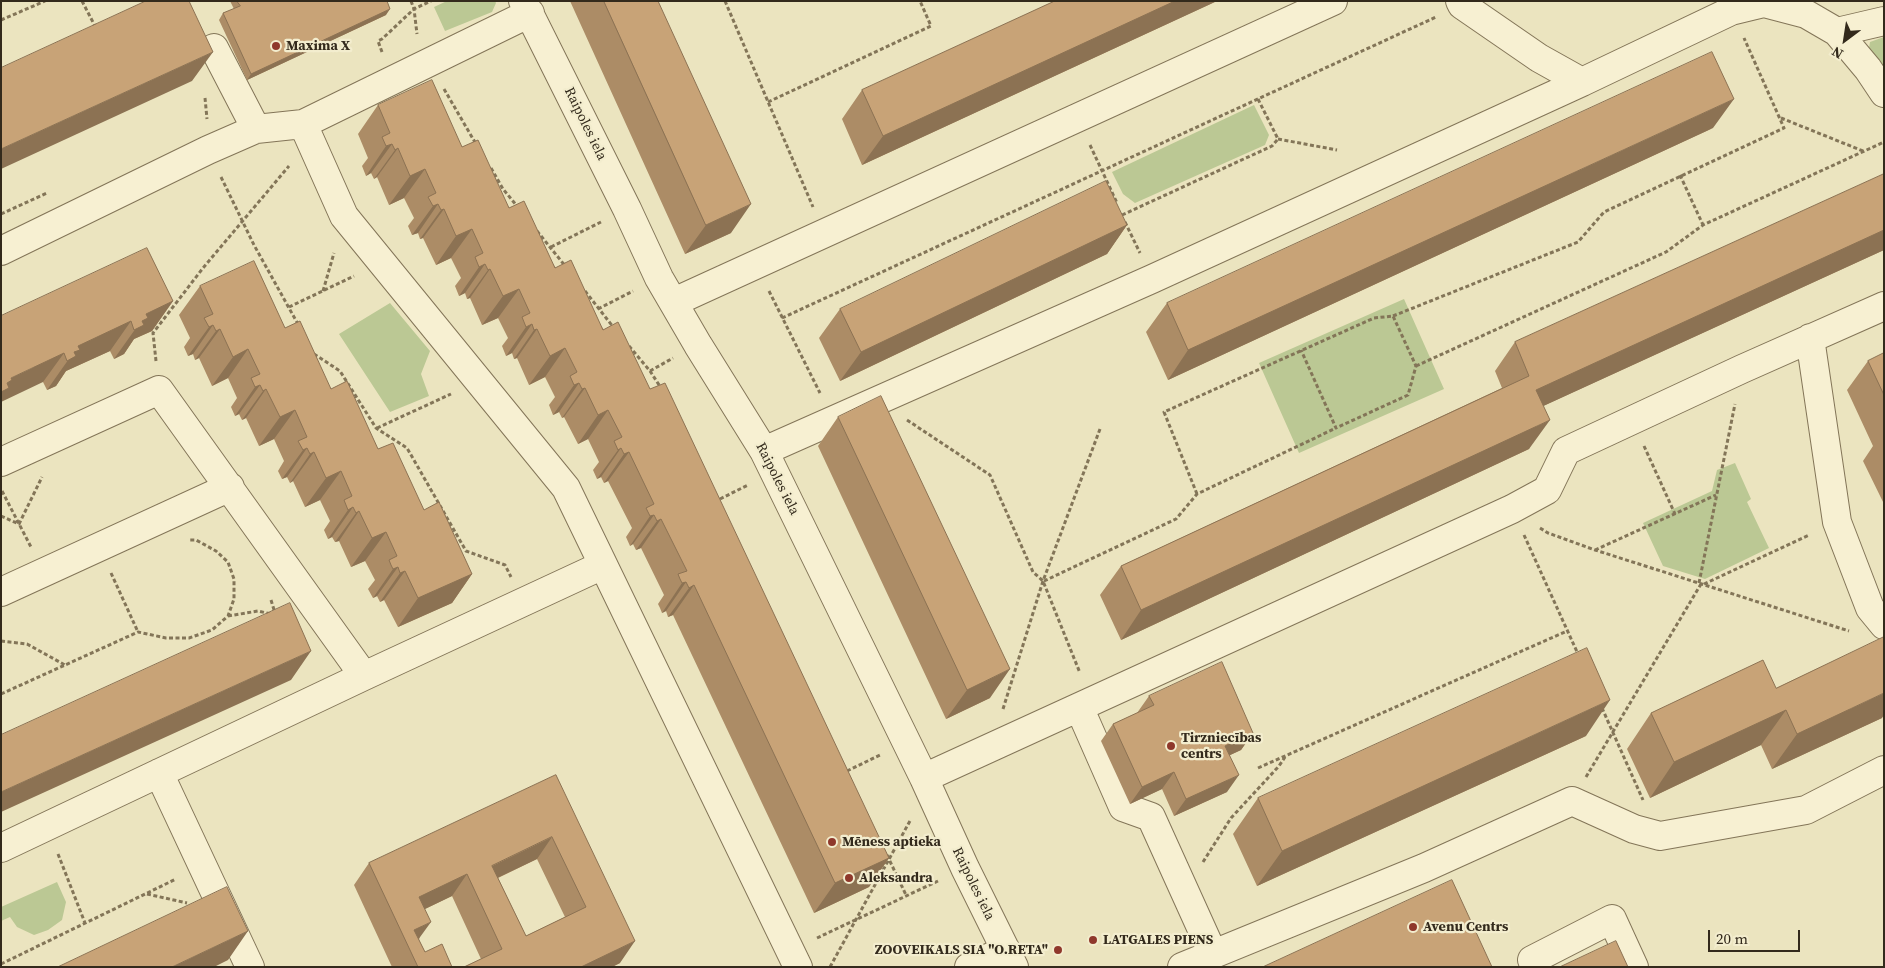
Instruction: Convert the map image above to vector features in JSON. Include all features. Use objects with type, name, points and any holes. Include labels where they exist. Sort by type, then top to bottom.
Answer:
[{"type":"street","points":[[674,302],[1332,1]]},
{"type":"street","points":[[1461,3],[1539,58],[1582,82]]},
{"type":"street","points":[[764,451],[1152,279],[1582,82],[1731,11],[1764,3],[1806,14],[1837,32],[1868,69],[1884,93]]},
{"type":"street","points":[[1,251],[208,150],[256,129],[307,133],[423,53],[526,7]]},
{"type":"street","name":"Raipoles iela","points":[[526,7],[627,209],[659,278],[764,451],[1010,958]]},
{"type":"street","points":[[1837,32],[1884,21]]},
{"type":"street","points":[[214,48],[256,129]]},
{"type":"street","points":[[307,133],[344,216],[566,488],[794,959]]},
{"type":"street","points":[[924,778],[1512,509],[1547,490],[1566,451],[1742,369],[1884,306]]},
{"type":"street","points":[[1810,338],[1837,522],[1870,608],[1884,625]]},
{"type":"street","points":[[1,462],[159,390],[364,676]]},
{"type":"street","points":[[1,592],[230,487]]},
{"type":"street","points":[[1,848],[603,565]]},
{"type":"street","points":[[1086,704],[1123,807],[1151,817],[1212,954]]},
{"type":"street","points":[[1182,967],[1424,868],[1572,801],[1634,828],[1660,836],[1806,810],[1884,770]]},
{"type":"street","points":[[159,773],[250,967]]},
{"type":"street","points":[[1532,960],[1612,920],[1634,967]]},
{"type":"street","points":[[970,967],[1010,958]]},
{"type":"path","points":[[1,20],[45,1]]},
{"type":"path","points":[[82,1],[100,36]]},
{"type":"path","points":[[411,1],[423,53],[479,148]]},
{"type":"path","points":[[378,41],[414,9],[431,1]]},
{"type":"path","points":[[725,1],[824,232]]},
{"type":"path","points":[[768,102],[931,26],[920,1]]},
{"type":"path","points":[[782,318],[1461,3]]},
{"type":"path","points":[[1197,494],[1164,412],[1374,318],[1393,316],[1578,242],[1604,212],[1784,128],[1731,11]]},
{"type":"path","points":[[1258,98],[1278,139]]},
{"type":"path","points":[[1077,117],[1152,279]]},
{"type":"path","points":[[1780,118],[1864,151]]},
{"type":"path","points":[[159,390],[153,333],[243,220],[307,133]]},
{"type":"path","points":[[1278,139],[1337,150]]},
{"type":"path","points":[[1122,216],[1272,146],[1278,139]]},
{"type":"path","points":[[1416,366],[1666,252],[1703,225],[1884,142]]},
{"type":"path","points":[[208,150],[254,245],[302,331]]},
{"type":"path","points":[[488,164],[503,189],[521,211]]},
{"type":"path","points":[[1680,175],[1703,225]]},
{"type":"path","points":[[550,247],[627,209]]},
{"type":"path","points":[[533,225],[568,270]]},
{"type":"path","points":[[289,307],[382,263]]},
{"type":"path","points":[[755,264],[833,420]]},
{"type":"path","points":[[598,309],[659,278]]},
{"type":"path","points":[[580,286],[616,330]]},
{"type":"path","points":[[1043,581],[1176,518],[1197,494],[1408,395],[1416,366],[1393,316]]},
{"type":"path","points":[[627,344],[650,371],[666,395]]},
{"type":"path","points":[[311,348],[315,356],[340,371],[376,428],[407,448],[466,551],[505,565],[524,601]]},
{"type":"path","points":[[1301,350],[1336,428]]},
{"type":"path","points":[[1572,801],[1701,584],[1716,495],[1742,369]]},
{"type":"path","points":[[376,428],[478,381]]},
{"type":"path","points":[[878,401],[990,475],[1033,572],[1043,581],[1086,704]]},
{"type":"path","points":[[1632,420],[1675,514]]},
{"type":"path","points":[[991,748],[1043,581],[1100,429]]},
{"type":"path","points":[[720,499],[751,484]]},
{"type":"path","points":[[1,490],[44,572]]},
{"type":"path","points":[[715,490],[724,508]]},
{"type":"path","points":[[1595,550],[1716,495]]},
{"type":"path","points":[[1512,509],[1548,533],[1595,550],[1857,633]]},
{"type":"path","points":[[1512,509],[1579,656]]},
{"type":"path","points":[[1,516],[19,524]]},
{"type":"path","points":[[1701,584],[1837,522]]},
{"type":"path","points":[[1,694],[138,632],[166,638],[189,638],[212,630],[228,616],[234,599],[234,579],[228,562],[216,551],[196,540],[182,540]]},
{"type":"path","points":[[100,547],[138,632]]},
{"type":"path","points":[[228,616],[258,611],[276,614],[268,593]]},
{"type":"path","points":[[1258,768],[1567,631]]},
{"type":"path","points":[[1,641],[27,644],[64,665]]},
{"type":"path","points":[[1602,707],[1660,836]]},
{"type":"path","points":[[852,779],[847,771],[887,751]]},
{"type":"path","points":[[1185,892],[1231,818],[1279,766],[1285,756]]},
{"type":"path","points":[[830,967],[912,818]]},
{"type":"path","points":[[48,827],[85,923]]},
{"type":"path","points":[[885,850],[906,895]]},
{"type":"path","points":[[1,964],[203,866]]},
{"type":"path","points":[[794,959],[856,919],[939,880]]},
{"type":"green space","points":[[447,1],[495,1],[496,3],[492,12],[445,31],[434,7]]},
{"type":"green space","points":[[1884,37],[1884,68],[1869,48],[1870,42]]},
{"type":"green space","points":[[1254,105],[1269,135],[1265,145],[1135,203],[1123,194],[1112,172]]},
{"type":"green space","points":[[1404,299],[1444,389],[1299,453],[1259,363]]},
{"type":"green space","points":[[390,303],[430,351],[421,374],[429,396],[390,412],[339,334]]},
{"type":"green space","points":[[1735,463],[1751,499],[1747,502],[1769,548],[1705,579],[1663,566],[1643,523],[1712,491],[1717,470]]},
{"type":"green space","points":[[57,882],[66,902],[62,920],[48,930],[34,935],[17,927],[10,917],[1,921],[1,907]]},
{"type":"building","points":[[146,1],[189,1],[213,52],[1,149],[1,68]]},
{"type":"building","name":"Maxima X","points":[[237,1],[387,1],[390,9],[251,74],[223,13],[240,6]]},
{"type":"building","points":[[604,1],[658,1],[751,204],[706,225]]},
{"type":"building","points":[[1055,1],[1175,1],[883,136],[862,90]]},
{"type":"building","points":[[1712,52],[1734,99],[1188,350],[1167,303]]},
{"type":"building","points":[[432,80],[462,147],[478,140],[509,208],[524,201],[555,268],[571,260],[603,330],[618,322],[650,389],[665,383],[889,858],[835,883],[694,585],[689,588],[686,582],[682,583],[680,579],[678,574],[687,571],[661,519],[657,521],[654,515],[650,516],[646,508],[654,504],[629,452],[624,454],[621,448],[618,450],[614,441],[622,437],[608,410],[598,415],[585,388],[582,389],[579,383],[574,385],[570,376],[577,372],[565,348],[550,356],[537,329],[534,330],[532,324],[526,327],[522,317],[530,313],[519,289],[503,296],[490,269],[488,270],[485,264],[479,267],[475,257],[483,253],[472,229],[456,236],[444,209],[441,210],[438,204],[433,206],[428,197],[436,193],[425,169],[410,176],[398,148],[395,150],[392,144],[386,146],[382,137],[390,133],[378,105]]},
{"type":"building","points":[[1884,174],[1884,230],[1536,390],[1550,420],[1141,610],[1121,566],[1529,376],[1515,342]]},
{"type":"building","points":[[1106,181],[1127,225],[861,352],[840,309]]},
{"type":"building","points":[[147,248],[173,301],[146,314],[148,318],[142,321],[144,325],[134,330],[131,321],[78,346],[80,350],[74,352],[76,356],[67,361],[64,353],[11,378],[12,380],[7,383],[9,388],[1,392],[1,316]]},
{"type":"building","points":[[254,261],[285,328],[300,321],[331,389],[347,381],[378,449],[393,443],[424,510],[439,502],[472,574],[418,598],[405,571],[400,573],[398,567],[393,569],[391,565],[389,560],[397,556],[386,532],[372,538],[359,511],[356,513],[353,507],[348,510],[344,500],[352,496],[341,471],[326,478],[314,452],[310,454],[307,448],[303,450],[298,441],[307,437],[295,410],[280,417],[266,389],[263,391],[260,385],[255,387],[251,378],[260,374],[248,349],[233,357],[220,329],[216,331],[213,325],[209,327],[204,318],[213,314],[200,286]]},
{"type":"building","points":[[1884,353],[1884,395],[1868,361]]},
{"type":"building","points":[[881,396],[1010,669],[967,690],[838,417]]},
{"type":"building","points":[[290,603],[311,651],[1,792],[1,735]]},
{"type":"building","points":[[1884,637],[1884,693],[1797,734],[1786,710],[1674,762],[1651,713],[1763,660],[1776,688]]},
{"type":"building","points":[[1587,648],[1610,700],[1282,851],[1258,798]]},
{"type":"building","name":"Tirzniecības centrs","points":[[1222,662],[1253,733],[1225,746],[1239,775],[1186,799],[1174,772],[1142,787],[1113,724],[1154,705],[1149,696]]},
{"type":"building","points":[[556,775],[635,941],[581,967],[464,967],[502,949],[467,874],[419,897],[431,922],[414,930],[425,952],[442,944],[452,967],[418,967],[369,863]],"holes":[[[552,837],[586,907],[526,936],[492,866]]]},
{"type":"building","name":"Avenu Centrs","points":[[1452,880],[1492,967],[1263,967]]},
{"type":"building","points":[[227,887],[248,931],[172,967],[58,967]]},
{"type":"building","points":[[1616,941],[1628,967],[1560,967]]},
{"type":"place","name":"Maxima X","points":[[276,46]]},
{"type":"place","name":"Tirzniecības centrs","points":[[1171,746]]},
{"type":"place","name":"Mēness aptieka","points":[[832,842]]},
{"type":"place","name":"Aleksandra","points":[[849,878]]},
{"type":"place","name":"Avenu Centrs","points":[[1413,927]]},
{"type":"place","name":"LATGALES PIENS","points":[[1093,940]]},
{"type":"place","name":"ZOOVEIKALS SIA \"O.RETA\"","points":[[1058,950]]}]
